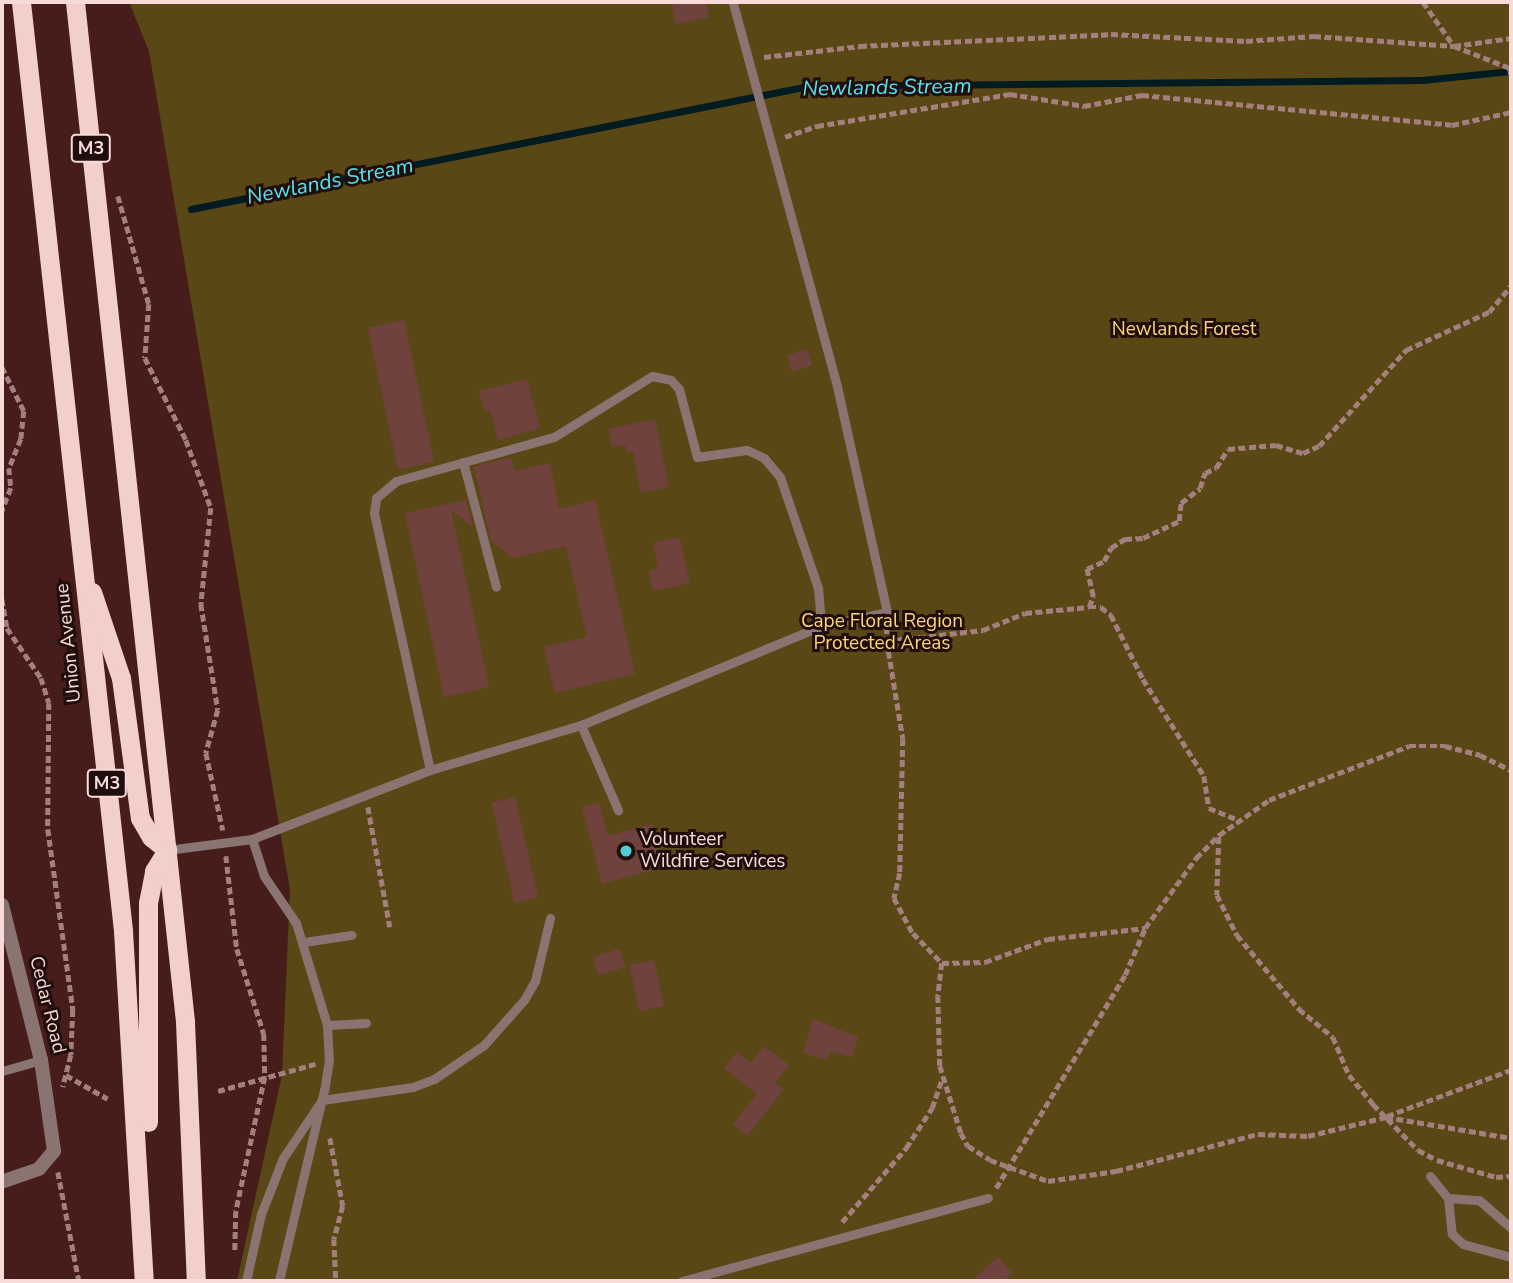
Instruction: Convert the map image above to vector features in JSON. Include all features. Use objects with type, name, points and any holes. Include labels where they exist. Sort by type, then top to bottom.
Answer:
[{"type":"highway","name":"Union Avenue","points":[[21,2],[123,930],[144,1281]]},
{"type":"highway","name":"M3","points":[[75,2],[185,1022],[196,1281]]},
{"type":"highway","points":[[85,577],[101,609],[121,678],[140,818],[151,837],[167,850],[154,871],[149,895],[148,1136],[140,1185]]},
{"type":"street","name":"Cedar Road","points":[[2,905],[41,1060],[54,1151]]},
{"type":"street","points":[[2,1182],[39,1169],[54,1151]]},
{"type":"lane","points":[[167,850],[252,839],[365,792],[581,725],[821,626],[887,612],[838,386],[733,2]]},
{"type":"lane","points":[[430,770],[374,513],[376,498],[396,481],[554,437],[641,382],[663,376],[679,390],[697,457],[747,450],[764,457],[780,477],[818,588],[821,626]]},
{"type":"lane","points":[[463,462],[496,587]]},
{"type":"lane","points":[[581,725],[618,810]]},
{"type":"lane","points":[[252,839],[264,876],[285,903],[304,942],[327,1025],[329,1060],[322,1100],[279,1281]]},
{"type":"lane","points":[[246,1281],[261,1214],[283,1158],[322,1100],[413,1087],[434,1079],[484,1045],[524,1000],[534,981],[550,918]]},
{"type":"lane","points":[[304,942],[351,935]]},
{"type":"lane","points":[[327,1025],[366,1023]]},
{"type":"lane","points":[[2,1071],[41,1060]]},
{"type":"lane","points":[[1430,1176],[1448,1198],[1452,1234],[1463,1244],[1511,1257]]},
{"type":"lane","points":[[682,1281],[988,1198]]},
{"type":"lane","points":[[1448,1198],[1479,1200],[1511,1228]]},
{"type":"path","points":[[1423,2],[1454,46],[1510,68],[1511,75]]},
{"type":"path","points":[[749,59],[860,47],[1111,34],[1246,41],[1314,36],[1454,46],[1511,38]]},
{"type":"path","points":[[771,141],[817,126],[1010,94],[1084,106],[1142,95],[1452,125],[1511,112]]},
{"type":"path","points":[[115,184],[149,304],[145,358],[186,440],[211,508],[201,604],[218,710],[206,753],[225,843],[237,949],[264,1034],[265,1077],[236,1211],[234,1260]]},
{"type":"path","points":[[1089,607],[1093,596],[1087,569],[1104,561],[1111,548],[1125,539],[1143,538],[1179,521],[1181,503],[1200,488],[1205,473],[1216,468],[1228,449],[1276,444],[1291,453],[1303,453],[1318,446],[1406,350],[1489,312],[1511,286]]},
{"type":"path","points":[[2,367],[11,380],[24,411],[21,439],[9,468],[11,488],[2,512]]},
{"type":"path","points":[[2,472],[9,468]]},
{"type":"path","points":[[2,599],[4,626],[41,678],[49,703],[48,829],[73,1010],[68,1076],[50,1114]]},
{"type":"path","points":[[887,641],[983,631],[1025,613],[1101,607],[1111,615],[1143,679],[1204,776],[1209,808],[1240,821]]},
{"type":"path","points":[[887,612],[887,641],[903,739],[900,873],[894,898],[912,933],[942,963],[985,962],[1048,939],[1145,928]]},
{"type":"path","points":[[988,1198],[1011,1168],[1125,975],[1145,928],[1219,835],[1269,800],[1409,746],[1446,746],[1480,755],[1511,770]]},
{"type":"path","points":[[365,792],[390,927]]},
{"type":"path","points":[[1219,835],[1217,895],[1237,935],[1299,1009],[1333,1037],[1349,1075],[1418,1150],[1437,1160],[1496,1177],[1511,1176]]},
{"type":"path","points":[[942,963],[938,996],[942,1078],[968,1146],[1011,1168],[1048,1181],[1080,1179],[1258,1134],[1308,1136],[1386,1117],[1511,1070]]},
{"type":"path","points":[[41,1060],[108,1099]]},
{"type":"path","points":[[218,1091],[265,1077]]},
{"type":"path","points":[[823,1243],[906,1148],[932,1108],[942,1078]]},
{"type":"path","points":[[322,1100],[343,1206],[334,1239],[336,1281]]},
{"type":"path","points":[[1386,1117],[1511,1138]]},
{"type":"path","points":[[54,1151],[79,1281]]},
{"type":"green space","name":"Cape Floral Region Protected Areas","points":[[129,2],[1511,2],[1511,1281],[237,1281],[282,1075],[290,890],[149,51]]},
{"type":"building","points":[[671,2],[706,2],[709,17],[676,24]]},
{"type":"building","points":[[404,320],[434,462],[398,470],[368,328]]},
{"type":"building","points":[[807,349],[812,365],[792,371],[787,355]]},
{"type":"building","points":[[527,379],[540,428],[498,440],[490,410],[484,411],[479,391]]},
{"type":"building","points":[[655,419],[669,487],[641,493],[633,451],[627,452],[625,445],[612,447],[608,429]]},
{"type":"building","points":[[511,457],[514,471],[550,463],[559,509],[595,500],[635,674],[555,693],[544,647],[587,637],[566,546],[513,558],[491,541],[474,467]]},
{"type":"building","points":[[466,500],[473,527],[451,510],[489,687],[444,697],[405,513]]},
{"type":"building","points":[[680,539],[690,583],[653,591],[649,571],[658,569],[653,543]]},
{"type":"building","points":[[515,797],[538,897],[515,903],[492,802]]},
{"type":"building","name":"Volunteer Wildfire Services","points":[[599,802],[608,836],[652,824],[663,867],[602,884],[582,807]]},
{"type":"building","points":[[620,949],[625,967],[598,975],[593,957]]},
{"type":"building","points":[[654,960],[664,1006],[639,1011],[630,965]]},
{"type":"building","points":[[813,1019],[858,1037],[852,1057],[830,1051],[827,1060],[803,1053]]},
{"type":"building","points":[[764,1046],[789,1065],[775,1083],[784,1089],[747,1136],[733,1124],[757,1094],[724,1068],[737,1052],[751,1063]]},
{"type":"building","points":[[998,1257],[1012,1273],[1003,1281],[971,1281]]},
{"type":"waterway","name":"Newlands Stream","points":[[191,209],[808,86],[1422,80],[1511,71]]},
{"type":"place","name":"Volunteer Wildfire Services","points":[[626,851]]},
{"type":"park label","name":"Newlands Forest","points":[[1184,330]]}]
